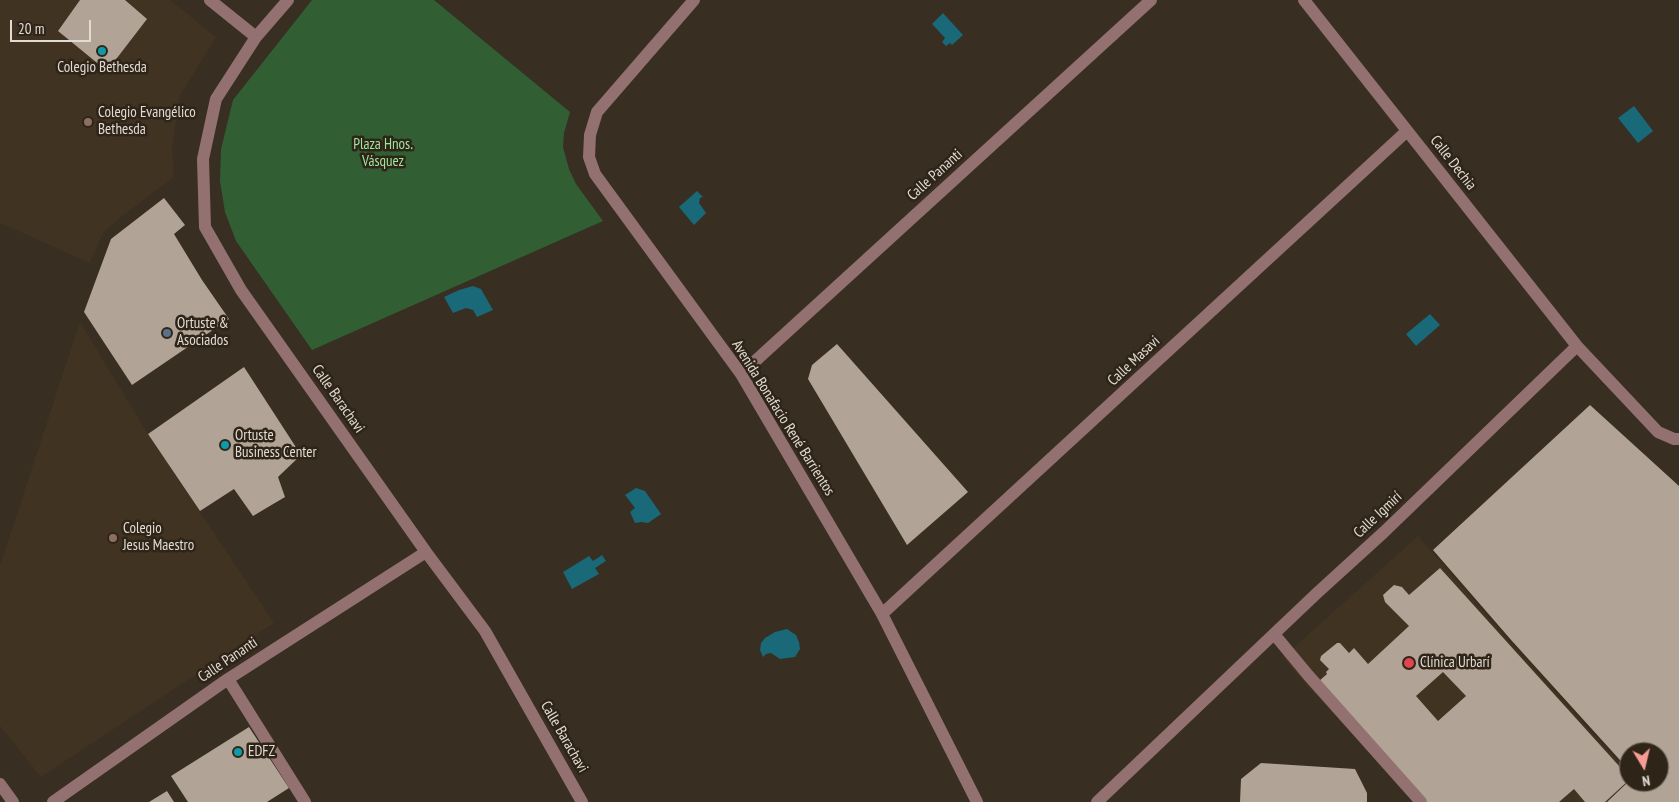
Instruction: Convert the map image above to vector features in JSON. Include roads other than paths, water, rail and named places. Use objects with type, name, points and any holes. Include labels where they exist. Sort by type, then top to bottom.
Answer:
[{"type":"street","points":[[210,0],[256,37]]},
{"type":"street","name":"Calle Barachavi","points":[[288,0],[256,37],[216,99],[203,159],[205,227],[241,290],[426,552],[485,631],[582,802]]},
{"type":"street","name":"Avenida Bonafacio René Barrientos","points":[[694,0],[597,112],[590,135],[589,157],[595,174],[741,374],[882,614],[977,802]]},
{"type":"street","name":"Calle Pananti","points":[[741,374],[1151,0]]},
{"type":"street","name":"Calle Dechia","points":[[1304,0],[1577,346]]},
{"type":"street","name":"Calle Masavi","points":[[882,614],[1407,131]]},
{"type":"street","points":[[1577,346],[1658,432],[1674,439],[1679,439]]},
{"type":"street","name":"Calle Igmirí","points":[[1097,802],[1391,525],[1577,346]]},
{"type":"street","name":"Calle Pananti","points":[[53,802],[228,679],[426,552]]},
{"type":"street","points":[[1274,634],[1421,802]]},
{"type":"street","points":[[228,679],[305,802]]},
{"type":"street","points":[[0,784],[13,802]]},
{"type":"water","points":[[943,13],[963,35],[952,45],[950,43],[946,46],[942,42],[945,38],[932,24]]},
{"type":"water","points":[[1634,106],[1653,131],[1638,143],[1618,118]]},
{"type":"water","points":[[697,191],[703,197],[700,198],[699,203],[706,213],[694,225],[679,207]]},
{"type":"water","points":[[473,286],[481,289],[493,310],[477,317],[473,310],[466,308],[453,313],[444,297]]},
{"type":"water","points":[[1430,314],[1440,325],[1416,346],[1406,334]]},
{"type":"water","points":[[636,488],[645,491],[661,514],[648,523],[635,523],[630,512],[635,508],[625,495]]},
{"type":"water","points":[[602,555],[606,561],[595,568],[599,574],[572,589],[563,572],[589,556],[593,561]]},
{"type":"water","points":[[787,629],[796,635],[799,642],[800,649],[795,657],[780,659],[771,653],[763,657],[760,650],[761,643],[765,638],[775,632]]},
{"type":"place","name":"Colegio Bethesda","points":[[102,51]]},
{"type":"place","name":"Colegio Evangélico Bethesda","points":[[88,122]]},
{"type":"place","name":"Ortuste & Asociados","points":[[167,333]]},
{"type":"place","name":"Ortuste Business Center","points":[[225,445]]},
{"type":"place","name":"Colegio Jesus Maestro","points":[[113,538]]},
{"type":"place","name":"Clínica Urbarí","points":[[1409,663]]},
{"type":"place","name":"EDFZ","points":[[238,752]]},
{"type":"park label","name":"Plaza Hnos. Vásquez","points":[[383,154]]}]
